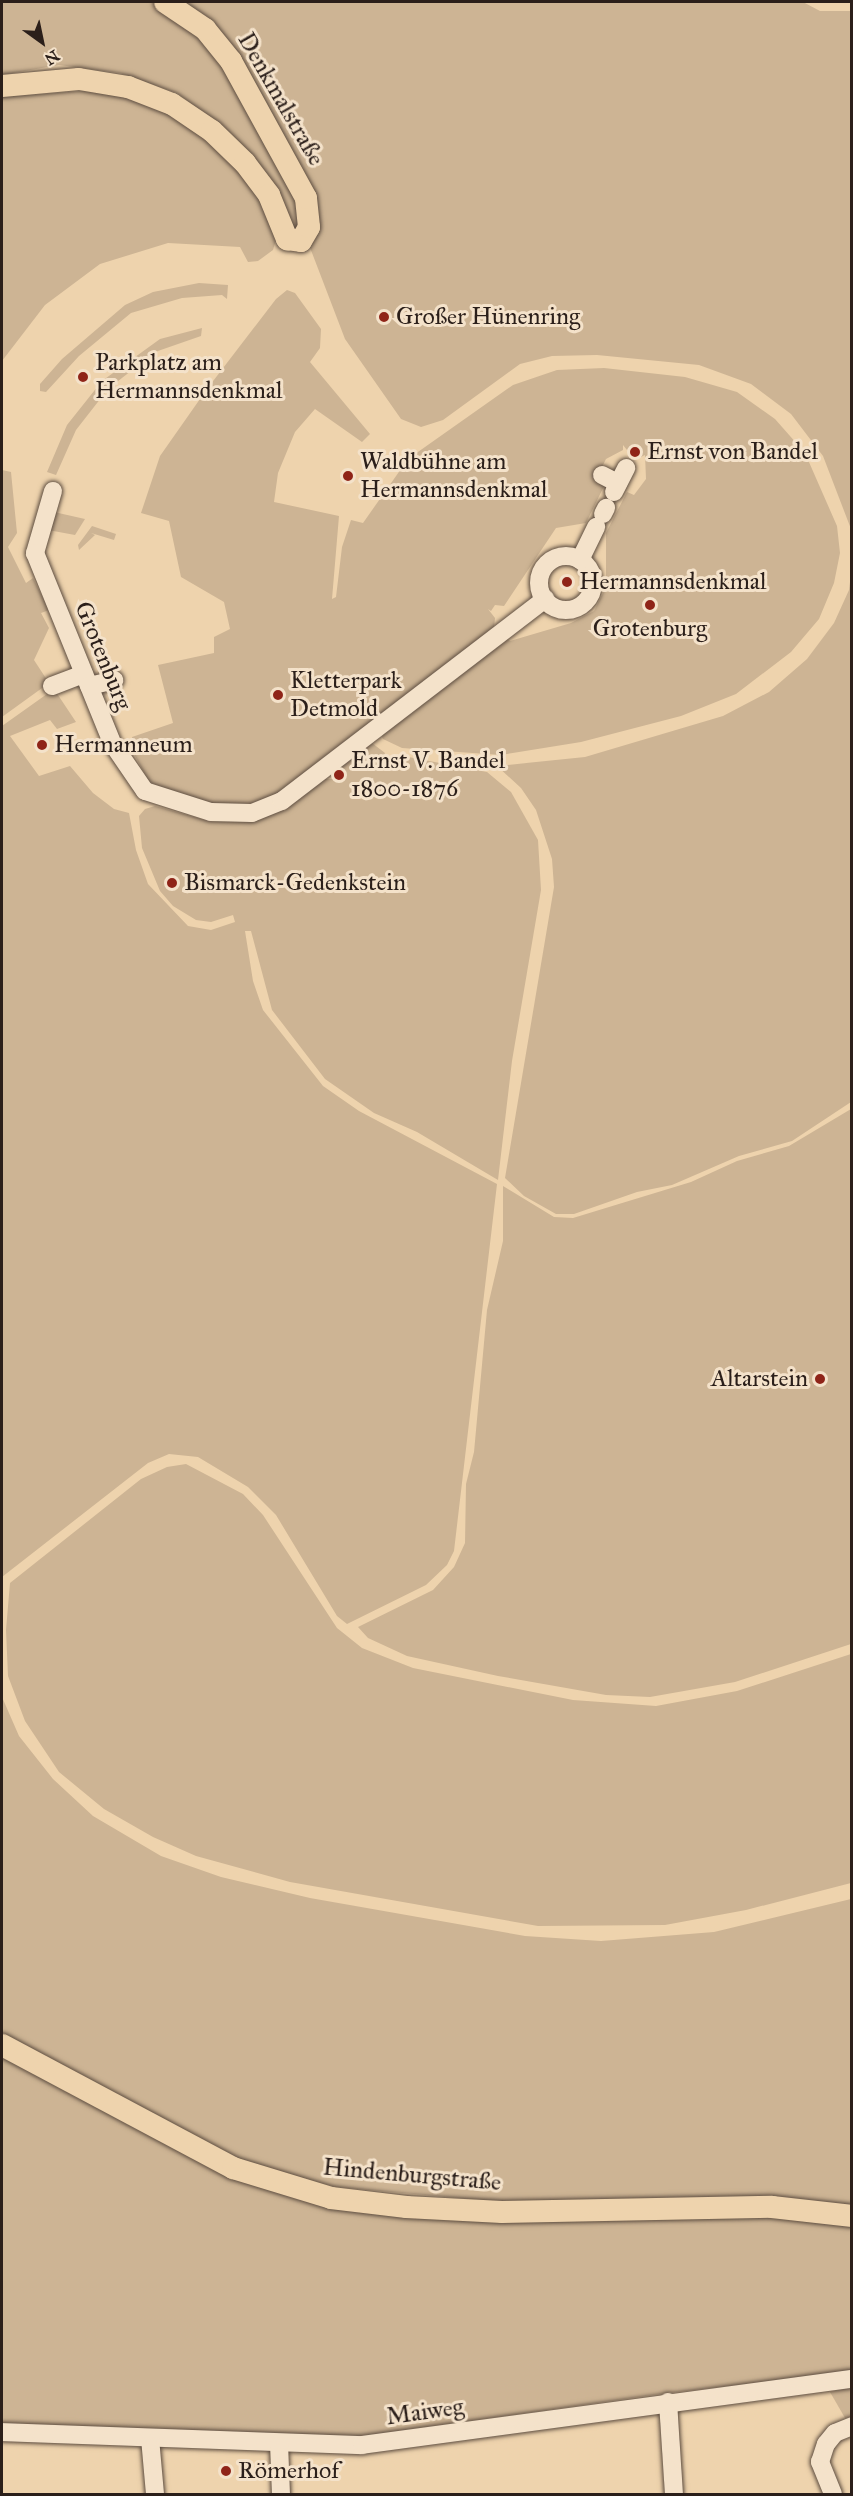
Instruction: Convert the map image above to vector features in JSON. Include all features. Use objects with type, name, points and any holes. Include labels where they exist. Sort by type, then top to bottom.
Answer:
[{"type":"main road","name":"Denkmalstraße","points":[[2,86],[44,79],[89,80],[128,87],[172,104],[212,131],[245,163],[269,195],[285,235],[298,243],[305,237],[309,220],[308,202],[299,183],[218,42],[165,2]]},
{"type":"main road","name":"Hindenburgstraße","points":[[2,2045],[233,2168],[331,2198],[406,2207],[502,2212],[772,2207],[852,2216]]},
{"type":"street","points":[[580,560],[608,504],[602,475]]},
{"type":"street","name":"Grotenburg","points":[[53,491],[35,553],[112,743],[142,796],[211,812],[253,818],[284,803],[454,664],[545,599]]},
{"type":"street","points":[[556,558],[580,560],[592,573],[593,590],[583,604],[566,607],[545,599],[543,577],[556,558]]},
{"type":"street","points":[[52,686],[86,680],[114,680]]},
{"type":"street","name":"Maiweg","points":[[2,2432],[362,2445],[852,2379]]},
{"type":"street","points":[[668,2402],[674,2494]]},
{"type":"street","points":[[833,2494],[820,2462],[826,2444],[835,2433],[852,2426]]},
{"type":"street","points":[[150,2438],[155,2494]]},
{"type":"street","points":[[279,2443],[281,2494]]},
{"type":"shaded area","points":[[2,2],[155,2],[210,42],[302,211],[296,232],[230,133],[177,93],[120,73],[59,65],[2,75]]},
{"type":"shaded area","points":[[180,2],[803,2],[820,11],[851,11],[851,529],[823,456],[791,414],[751,384],[699,365],[597,355],[552,356],[520,364],[443,420],[421,427],[401,419],[345,339],[309,245],[314,212]]},
{"type":"shaded area","points":[[82,91],[118,94],[169,115],[216,146],[256,192],[276,240],[273,250],[258,261],[248,262],[240,247],[168,243],[100,264],[45,305],[2,361],[2,97]]},
{"type":"shaded area","points":[[199,283],[228,285],[227,299],[222,295],[182,298],[131,313],[79,356],[46,392],[40,391],[40,384],[62,359],[125,305],[153,292]]},
{"type":"shaded area","points":[[287,290],[295,293],[321,329],[320,348],[310,362],[370,434],[362,442],[315,409],[295,432],[278,473],[274,502],[339,516],[332,599],[336,597],[342,547],[351,520],[363,523],[408,459],[513,385],[557,370],[604,368],[685,377],[737,392],[775,419],[805,453],[837,526],[840,553],[834,583],[819,619],[791,652],[736,694],[681,716],[581,742],[501,755],[402,748],[383,739],[380,732],[507,638],[510,641],[571,623],[594,611],[606,587],[606,533],[627,492],[634,495],[646,479],[645,455],[641,457],[639,449],[636,453],[634,446],[627,450],[623,445],[623,450],[606,459],[601,469],[606,482],[586,523],[556,528],[504,606],[495,605],[491,611],[488,609],[495,618],[494,628],[278,796],[251,807],[215,804],[158,787],[148,780],[134,754],[132,737],[173,723],[158,665],[214,653],[214,637],[230,629],[224,602],[181,577],[169,521],[141,513],[160,456],[207,389],[276,299]]},
{"type":"shaded area","points":[[202,328],[201,336],[155,352],[108,389],[76,430],[56,475],[47,472],[67,425],[102,381],[160,339]]},
{"type":"shaded area","points":[[2,470],[11,472],[17,533],[8,547],[26,583],[33,578],[49,610],[41,613],[49,628],[34,660],[49,683],[2,717]]},
{"type":"shaded area","points":[[54,512],[85,519],[75,535],[48,530]]},
{"type":"shaded area","points":[[92,526],[116,534],[114,540],[91,533],[95,535],[79,550],[78,545]]},
{"type":"shaded area","points":[[851,574],[851,1102],[792,1141],[739,1156],[672,1185],[637,1192],[574,1214],[556,1214],[524,1196],[505,1178],[554,887],[552,859],[536,810],[521,788],[497,766],[585,757],[723,716],[769,692],[807,659],[834,623],[849,590]]},
{"type":"shaded area","points":[[54,689],[76,722],[57,729],[50,720],[10,736],[39,776],[70,766],[93,793],[114,809],[129,813],[136,850],[148,884],[188,926],[211,930],[235,922],[233,915],[211,922],[196,920],[173,906],[160,891],[142,848],[139,816],[145,809],[155,806],[212,822],[260,820],[324,779],[332,779],[336,770],[372,743],[385,753],[382,763],[392,764],[398,755],[487,772],[511,792],[538,840],[541,890],[512,1061],[498,1180],[417,1132],[374,1113],[325,1079],[272,1010],[251,931],[245,931],[253,981],[263,1010],[323,1086],[359,1111],[497,1184],[454,1551],[447,1565],[426,1585],[347,1624],[337,1616],[276,1515],[248,1487],[198,1457],[169,1454],[148,1463],[2,1577],[2,726]]},
{"type":"shaded area","points":[[851,1109],[851,1644],[735,1682],[650,1697],[606,1695],[498,1676],[407,1656],[368,1638],[358,1627],[433,1590],[454,1567],[465,1543],[466,1484],[474,1452],[487,1310],[503,1241],[503,1186],[554,1217],[573,1218],[691,1182],[737,1161],[789,1146]]},
{"type":"shaded area","points":[[186,1464],[243,1494],[263,1515],[337,1628],[362,1648],[413,1668],[573,1700],[656,1706],[737,1691],[851,1654],[851,1883],[746,1910],[665,1925],[538,1926],[290,1882],[196,1856],[153,1837],[104,1809],[59,1772],[25,1721],[8,1676],[6,1630],[10,1583],[141,1479],[167,1467]]},
{"type":"shaded area","points":[[2,1697],[19,1736],[53,1779],[93,1816],[161,1856],[221,1877],[310,1898],[525,1936],[601,1941],[714,1932],[851,1899],[851,2205],[773,2196],[504,2202],[335,2187],[249,2163],[196,2139],[2,2035]]},
{"type":"shaded area","points":[[2,2054],[230,2178],[329,2207],[769,2217],[851,2226],[851,2372],[667,2393],[362,2436],[2,2425]]},
{"type":"shaded area","points":[[851,2387],[851,2417],[845,2418],[830,2392]]},
{"type":"place","name":"Großer Hünenring","points":[[384,317]]},
{"type":"place","name":"Parkplatz am Hermannsdenkmal","points":[[83,377]]},
{"type":"place","name":"Ernst von Bandel","points":[[635,452]]},
{"type":"place","name":"Waldbühne am Hermannsdenkmal","points":[[348,476]]},
{"type":"place","name":"Hermannsdenkmal","points":[[567,582]]},
{"type":"place","name":"Grotenburg","points":[[650,605]]},
{"type":"place","name":"Kletterpark Detmold","points":[[278,695]]},
{"type":"place","name":"Hermanneum","points":[[42,745]]},
{"type":"place","name":"Ernst V. Bandel 1800-1876","points":[[339,775]]},
{"type":"place","name":"Bismarck-Gedenkstein","points":[[172,883]]},
{"type":"place","name":"Altarstein","points":[[820,1379]]},
{"type":"place","name":"Römerhof","points":[[226,2471]]}]
